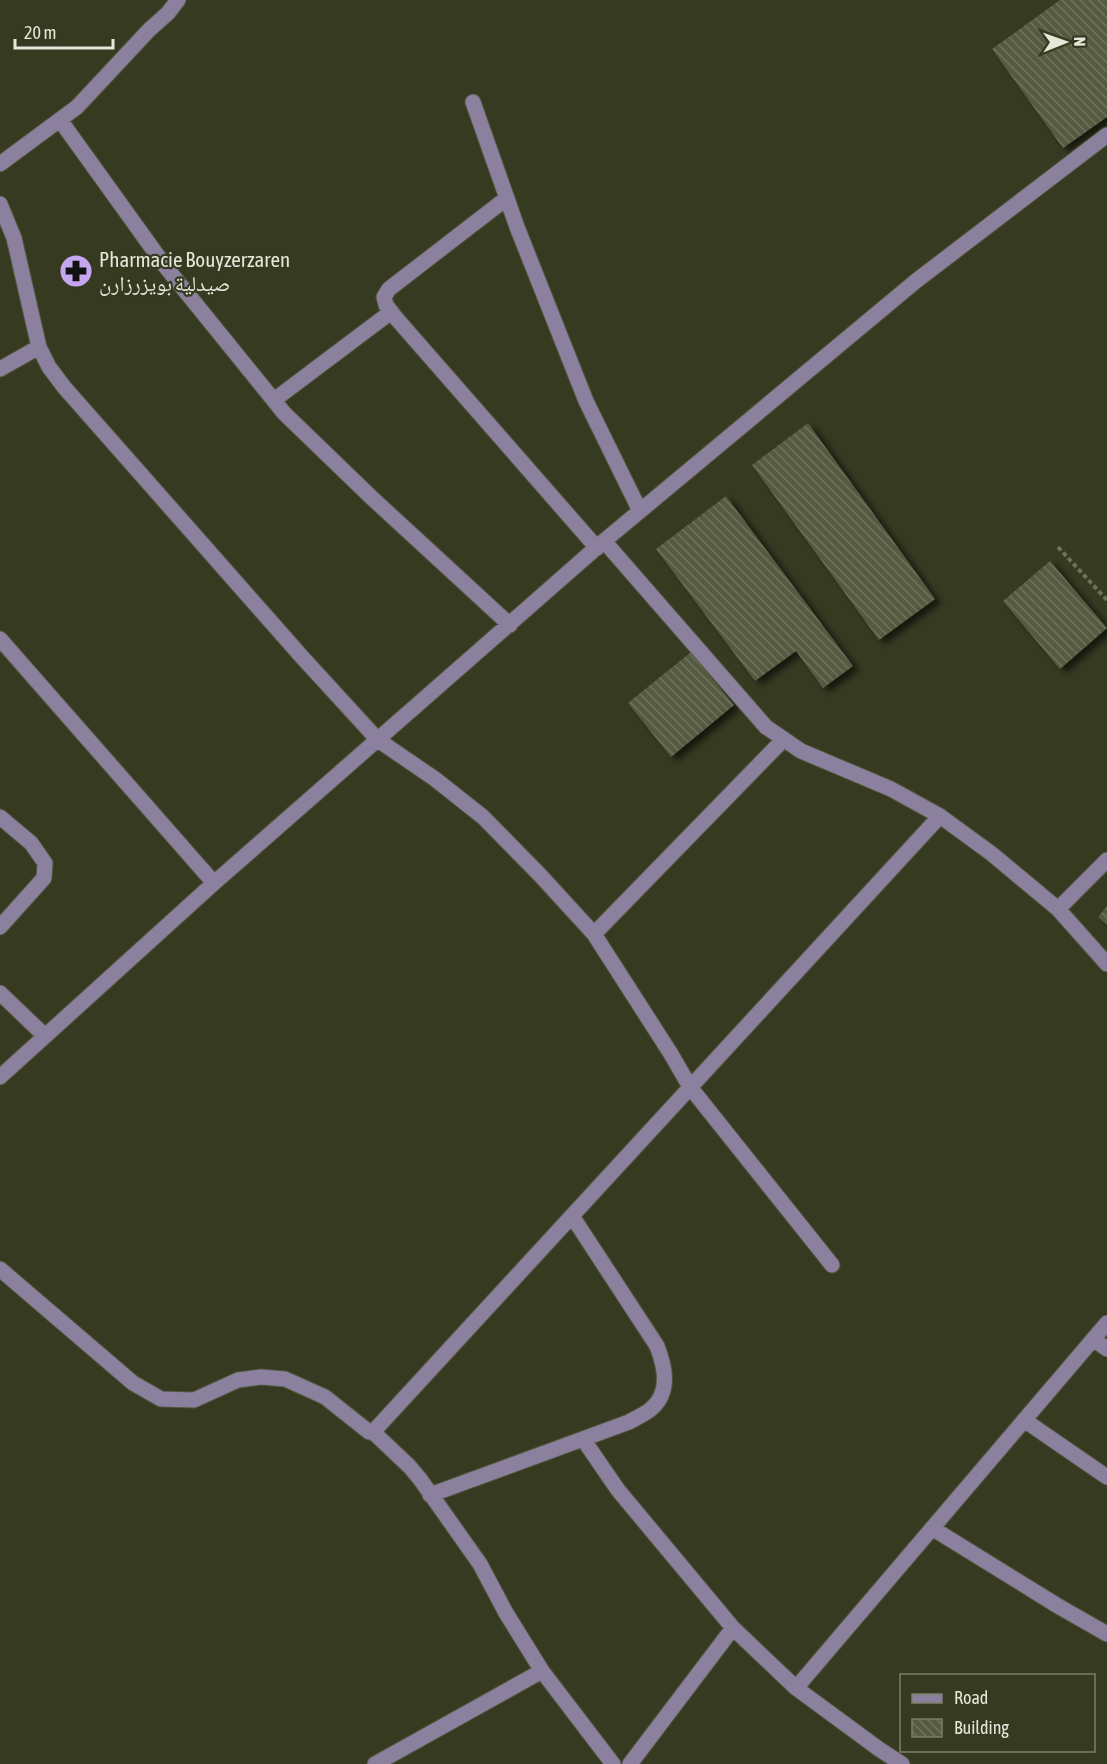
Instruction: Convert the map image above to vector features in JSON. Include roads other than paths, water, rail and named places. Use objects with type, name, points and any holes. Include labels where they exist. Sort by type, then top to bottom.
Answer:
[{"type":"street","points":[[0,164],[77,107],[178,0]]},
{"type":"street","points":[[473,102],[507,198],[586,401],[640,511]]},
{"type":"street","points":[[60,120],[165,266],[284,413],[510,625]]},
{"type":"street","points":[[0,1077],[214,883],[600,544],[916,281],[1107,135]]},
{"type":"street","points":[[507,198],[389,289],[384,297],[391,312],[766,727],[801,751],[891,789],[940,816],[993,854],[1058,909],[1107,964]]},
{"type":"street","points":[[0,204],[14,238],[39,346],[49,367],[64,387],[378,740],[435,779],[483,818],[594,934],[666,1045],[690,1088],[832,1265]]},
{"type":"street","points":[[274,400],[391,312]]},
{"type":"street","points":[[0,369],[39,346]]},
{"type":"street","points":[[0,639],[214,883]]},
{"type":"street","points":[[594,934],[783,739]]},
{"type":"street","points":[[373,1431],[940,816]]},
{"type":"street","points":[[0,817],[31,843],[45,863],[44,878],[0,927]]},
{"type":"street","points":[[1058,909],[1107,860]]},
{"type":"street","points":[[0,993],[45,1036]]},
{"type":"street","points":[[430,1495],[629,1422],[652,1409],[661,1395],[665,1386],[665,1367],[657,1346],[572,1216]]},
{"type":"street","points":[[0,1269],[133,1383],[161,1399],[194,1400],[238,1380],[261,1377],[285,1379],[325,1397],[369,1432],[373,1431],[409,1466],[480,1564],[506,1613],[542,1671],[613,1764]]},
{"type":"street","points":[[796,1688],[1107,1323]]},
{"type":"street","points":[[1093,1339],[1107,1349]]},
{"type":"street","points":[[1024,1420],[1107,1477]]},
{"type":"street","points":[[583,1438],[618,1490],[734,1628],[796,1688],[902,1764]]},
{"type":"street","points":[[932,1528],[1107,1634]]},
{"type":"street","points":[[630,1764],[734,1628]]},
{"type":"street","points":[[375,1764],[542,1671]]},
{"type":"place","name":"Pharmacie Bouyzerzaren صيدلية بويزرزارن","points":[[76,271]]}]
